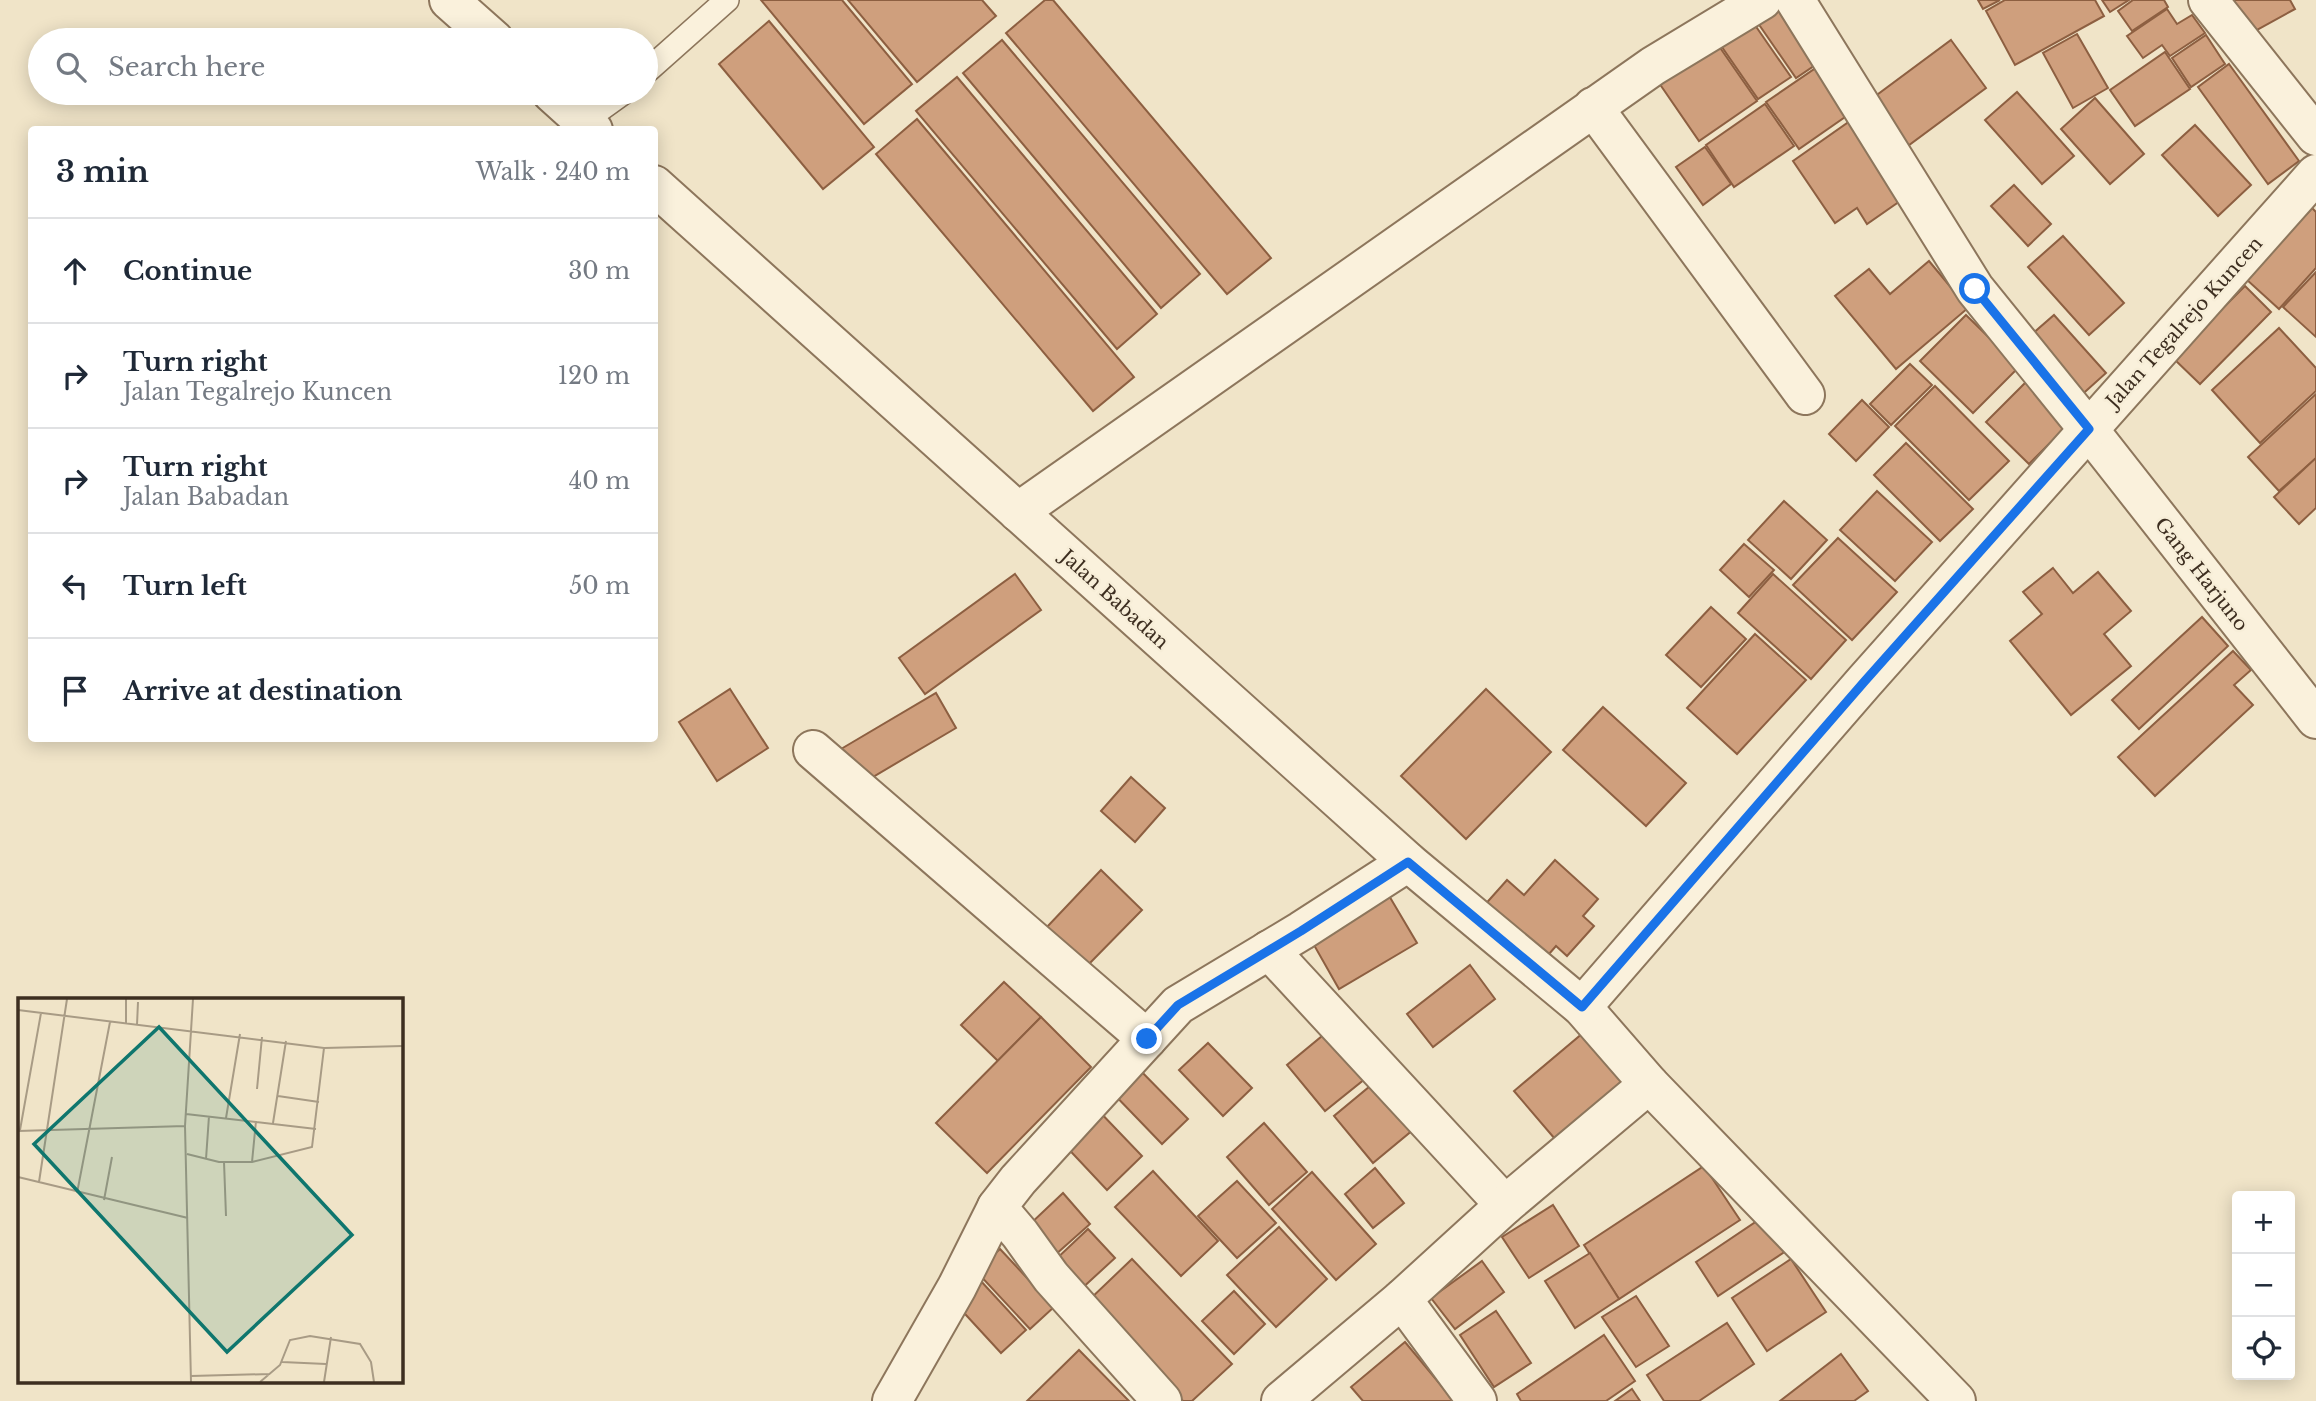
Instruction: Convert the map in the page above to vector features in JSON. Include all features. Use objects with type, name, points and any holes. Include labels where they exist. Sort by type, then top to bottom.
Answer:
[{"type":"street","points":[[449,0],[480,28]]},
{"type":"street","points":[[1018,512],[1593,107],[1653,66],[1762,0]]},
{"type":"street","name":"Gang Harjuno","points":[[1795,0],[1975,289],[2089,429],[2316,719]]},
{"type":"street","points":[[2207,0],[2316,136]]},
{"type":"street","points":[[566,105],[589,125]]},
{"type":"street","points":[[1593,107],[1805,395]]},
{"type":"street","name":"Jalan Tegalrejo Kuncen","points":[[1582,1007],[1864,682],[2316,174]]},
{"type":"street","name":"Jalan Babadan","points":[[658,189],[1408,862],[1582,1007],[1649,1084],[1956,1401]]},
{"type":"street","points":[[813,750],[1147,1039]]},
{"type":"street","points":[[892,1401],[957,1287],[997,1208],[1018,1180],[1178,1005],[1408,862]]},
{"type":"street","points":[[1269,950],[1505,1205]]},
{"type":"street","points":[[1280,1401],[1402,1299],[1505,1205],[1649,1084]]},
{"type":"street","points":[[997,1208],[1020,1234],[1051,1278],[1162,1401]]},
{"type":"street","points":[[1402,1299],[1477,1401]]},
{"type":"lane","points":[[658,61],[727,0]]},
{"type":"lane","points":[[589,125],[610,105]]},
{"type":"building","points":[[761,0],[842,0],[912,84],[864,124]]},
{"type":"building","points":[[848,0],[982,0],[996,16],[917,82]]},
{"type":"building","points":[[1045,0],[1053,0],[1271,258],[1227,294],[1006,33]]},
{"type":"building","points":[[1769,0],[1827,57],[1796,78],[1751,13]]},
{"type":"building","points":[[1978,0],[2000,0],[1983,9]]},
{"type":"building","points":[[2005,0],[2095,0],[2104,16],[2015,65],[1986,11]]},
{"type":"building","points":[[2102,0],[2129,0],[2110,12]]},
{"type":"building","points":[[2133,0],[2164,0],[2168,7],[2132,31],[2118,11]]},
{"type":"building","points":[[2228,0],[2290,0],[2295,9],[2248,35]]},
{"type":"building","points":[[2167,9],[2177,24],[2192,15],[2205,33],[2170,56],[2162,45],[2143,58],[2127,36]]},
{"type":"building","points":[[1748,15],[1791,77],[1758,99],[1715,37]]},
{"type":"building","points":[[769,21],[874,147],[823,189],[719,64]]},
{"type":"building","points":[[2077,34],[2108,88],[2073,108],[2043,53]]},
{"type":"building","points":[[2206,35],[2225,64],[2191,87],[2172,58]]},
{"type":"building","points":[[1714,39],[1757,101],[1699,141],[1657,80]]},
{"type":"building","points":[[1002,40],[1200,274],[1161,308],[963,73]]},
{"type":"building","points":[[1951,40],[1986,88],[1897,154],[1862,106]]},
{"type":"building","points":[[2165,52],[2190,89],[2135,126],[2110,90]]},
{"type":"building","points":[[1826,61],[1858,108],[1799,149],[1766,102]]},
{"type":"building","points":[[2229,64],[2299,161],[2268,184],[2198,87]]},
{"type":"building","points":[[957,77],[1157,314],[1117,349],[916,111]]},
{"type":"building","points":[[2017,92],[2074,156],[2042,184],[1985,120]]},
{"type":"building","points":[[2095,98],[2144,154],[2110,184],[2061,129]]},
{"type":"building","points":[[1765,104],[1794,146],[1734,187],[1706,145]]},
{"type":"building","points":[[1860,114],[1913,192],[1867,224],[1857,208],[1835,223],[1793,161]]},
{"type":"building","points":[[917,119],[1134,377],[1093,411],[876,154]]},
{"type":"building","points":[[2195,125],[2251,185],[2218,216],[2162,155]]},
{"type":"building","points":[[1705,147],[1731,184],[1703,205],[1676,167]]},
{"type":"building","points":[[2014,185],[2051,224],[2028,246],[1991,206]]},
{"type":"building","points":[[2312,208],[2316,212],[2316,268],[2279,309],[2246,279]]},
{"type":"building","points":[[2063,236],[2124,303],[2089,335],[2028,267]]},
{"type":"building","points":[[1929,261],[1968,308],[1896,369],[1835,296],[1869,269],[1890,294]]},
{"type":"building","points":[[2316,272],[2316,337],[2283,307]]},
{"type":"building","points":[[2245,286],[2271,312],[2200,384],[2173,358]]},
{"type":"building","points":[[1966,315],[2019,367],[1973,413],[1920,361]]},
{"type":"building","points":[[2054,315],[2106,373],[2077,399],[2024,341]]},
{"type":"building","points":[[2279,328],[2316,368],[2316,391],[2260,443],[2212,390]]},
{"type":"building","points":[[1910,364],[1932,385],[1891,425],[1870,404]]},
{"type":"building","points":[[2028,380],[2071,422],[2029,464],[1986,422]]},
{"type":"building","points":[[1935,386],[2009,461],[1969,500],[1895,426]]},
{"type":"building","points":[[2316,394],[2316,458],[2279,491],[2248,457]]},
{"type":"building","points":[[1862,400],[1889,427],[1856,461],[1829,434]]},
{"type":"building","points":[[1906,443],[1973,509],[1940,541],[1874,475]]},
{"type":"building","points":[[2316,458],[2316,508],[2299,524],[2274,497]]},
{"type":"building","points":[[1877,491],[1932,542],[1895,581],[1840,530]]},
{"type":"building","points":[[1784,501],[1827,540],[1791,579],[1748,540]]},
{"type":"building","points":[[1838,538],[1897,592],[1852,640],[1793,585]]},
{"type":"building","points":[[1744,544],[1774,570],[1749,597],[1720,570]]},
{"type":"building","points":[[2053,568],[2073,593],[2098,572],[2131,611],[2104,634],[2131,666],[2071,715],[2010,641],[2042,614],[2023,592]]},
{"type":"building","points":[[1015,574],[1041,610],[925,694],[899,658]]},
{"type":"building","points":[[1773,574],[1846,640],[1811,679],[1738,613]]},
{"type":"building","points":[[1711,607],[1746,639],[1701,687],[1666,655]]},
{"type":"building","points":[[2202,617],[2228,646],[2139,729],[2112,700]]},
{"type":"building","points":[[1755,634],[1806,680],[1737,754],[1687,708]]},
{"type":"building","points":[[2233,651],[2251,670],[2234,685],[2253,705],[2155,796],[2118,757]]},
{"type":"building","points":[[730,689],[768,748],[717,781],[679,722]]},
{"type":"building","points":[[1486,689],[1551,752],[1466,839],[1401,776]]},
{"type":"building","points":[[936,693],[956,728],[861,784],[841,749]]},
{"type":"building","points":[[1603,707],[1686,783],[1646,826],[1563,750]]},
{"type":"building","points":[[1131,777],[1165,808],[1135,842],[1101,811]]},
{"type":"building","points":[[1555,860],[1598,899],[1583,916],[1594,926],[1567,956],[1556,946],[1542,962],[1482,908],[1507,880],[1524,895]]},
{"type":"building","points":[[1101,870],[1142,910],[1086,967],[1046,928]]},
{"type":"building","points":[[1388,894],[1417,943],[1339,989],[1310,938]]},
{"type":"building","points":[[1470,965],[1495,999],[1433,1047],[1407,1014]]},
{"type":"building","points":[[1004,982],[1041,1017],[998,1061],[961,1025]]},
{"type":"building","points":[[1041,1017],[1091,1067],[987,1173],[936,1123]]},
{"type":"building","points":[[1333,1027],[1371,1074],[1325,1111],[1287,1065]]},
{"type":"building","points":[[1583,1033],[1624,1081],[1555,1139],[1514,1091]]},
{"type":"building","points":[[1208,1043],[1252,1088],[1223,1116],[1179,1070]]},
{"type":"building","points":[[1133,1063],[1188,1119],[1162,1144],[1107,1087]]},
{"type":"building","points":[[1375,1082],[1414,1129],[1373,1163],[1334,1116]]},
{"type":"building","points":[[1095,1107],[1142,1156],[1107,1190],[1060,1140]]},
{"type":"building","points":[[1264,1123],[1307,1172],[1269,1205],[1227,1157]]},
{"type":"building","points":[[1704,1166],[1740,1220],[1619,1299],[1584,1245]]},
{"type":"building","points":[[1375,1168],[1404,1203],[1373,1228],[1345,1194]]},
{"type":"building","points":[[1153,1171],[1218,1241],[1181,1276],[1115,1207]]},
{"type":"building","points":[[1312,1172],[1376,1244],[1336,1280],[1272,1209]]},
{"type":"building","points":[[1237,1181],[1276,1223],[1237,1258],[1198,1216]]},
{"type":"building","points":[[1063,1193],[1090,1224],[1055,1255],[1028,1226]]},
{"type":"building","points":[[1553,1205],[1579,1246],[1529,1278],[1502,1237]]},
{"type":"building","points":[[1763,1217],[1786,1251],[1718,1296],[1696,1262]]},
{"type":"building","points":[[1279,1227],[1327,1279],[1276,1327],[1227,1275]]},
{"type":"building","points":[[1088,1229],[1115,1258],[1079,1291],[1053,1262]]},
{"type":"building","points":[[1000,1249],[1054,1307],[1030,1329],[976,1271]]},
{"type":"building","points":[[1590,1253],[1619,1299],[1575,1328],[1545,1281]]},
{"type":"building","points":[[1132,1259],[1232,1364],[1192,1401],[1183,1401],[1088,1301]]},
{"type":"building","points":[[1791,1259],[1826,1312],[1767,1351],[1732,1298]]},
{"type":"building","points":[[1482,1261],[1504,1292],[1455,1329],[1431,1298]]},
{"type":"building","points":[[979,1279],[1026,1330],[1001,1353],[954,1302]]},
{"type":"building","points":[[1234,1291],[1265,1324],[1234,1354],[1202,1321]]},
{"type":"building","points":[[1636,1296],[1669,1346],[1636,1367],[1602,1317]]},
{"type":"building","points":[[1496,1311],[1531,1363],[1494,1387],[1460,1335]]},
{"type":"building","points":[[1727,1323],[1754,1364],[1699,1401],[1664,1401],[1647,1375]]},
{"type":"building","points":[[1604,1335],[1635,1381],[1606,1401],[1521,1401],[1517,1394]]},
{"type":"building","points":[[1405,1342],[1454,1401],[1363,1401],[1351,1387]]},
{"type":"building","points":[[1079,1350],[1129,1401],[1027,1401]]},
{"type":"building","points":[[1841,1354],[1868,1391],[1854,1401],[1780,1401]]},
{"type":"building","points":[[1632,1389],[1640,1401],[1615,1401]]},
{"type":"route","points":[[1147,1039],[1178,1005],[1301,931],[1408,862],[1582,1007],[1864,682],[2089,429],[1975,289]]}]
